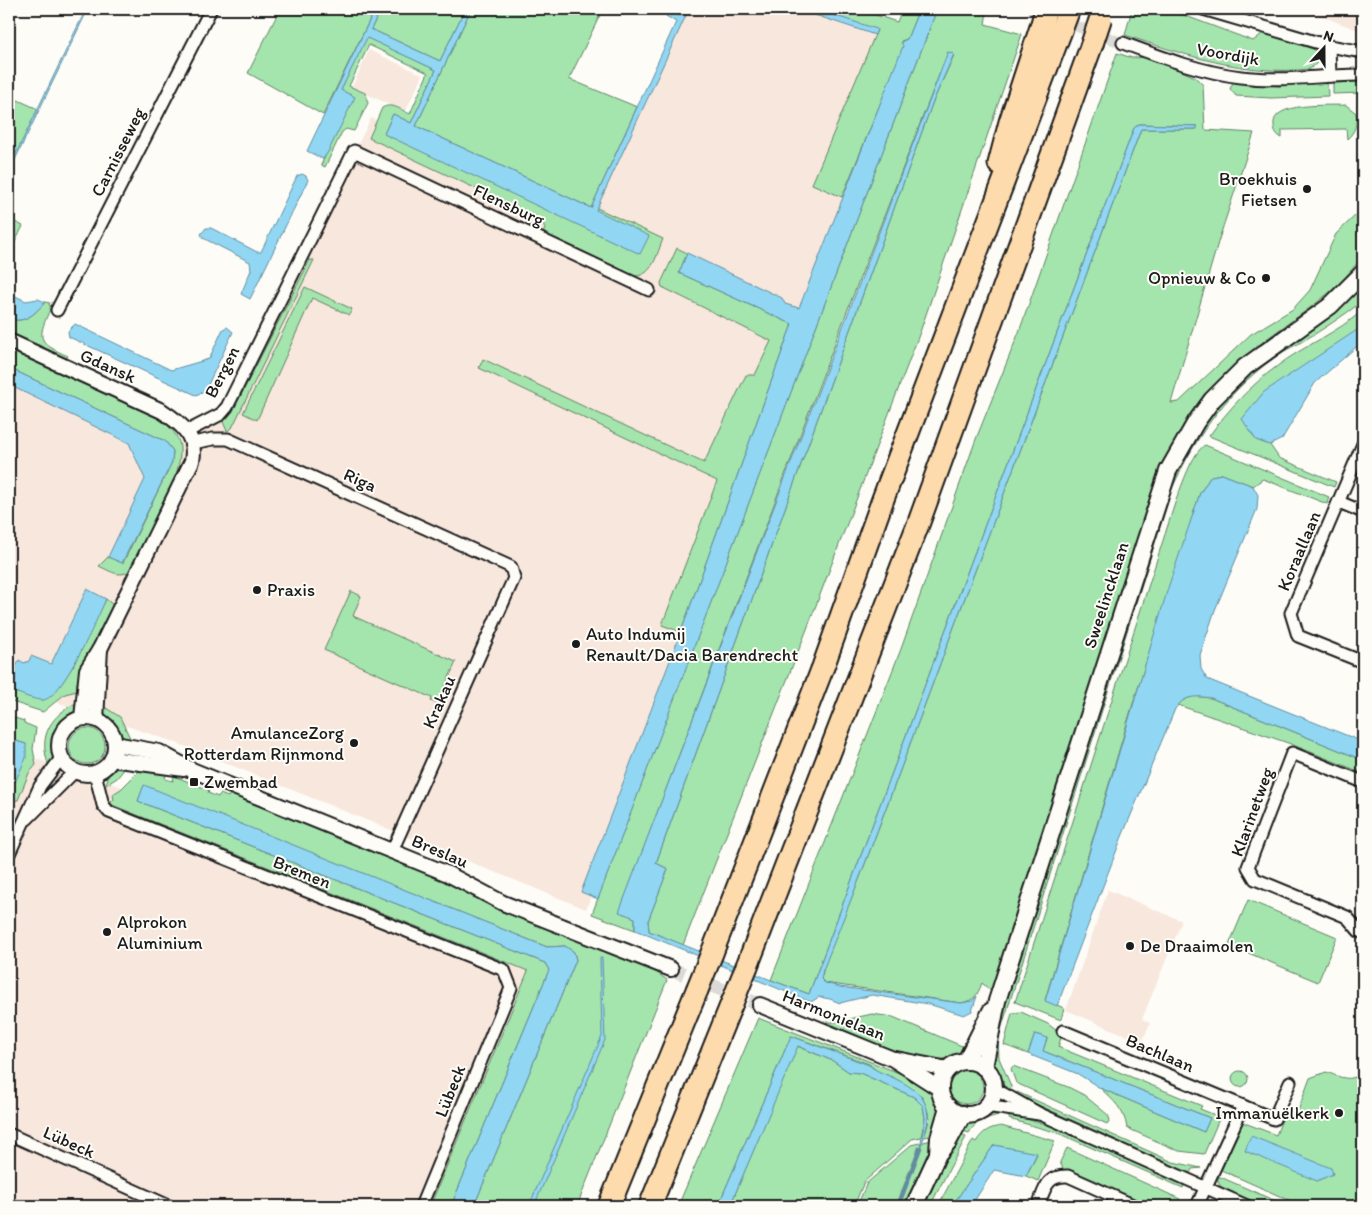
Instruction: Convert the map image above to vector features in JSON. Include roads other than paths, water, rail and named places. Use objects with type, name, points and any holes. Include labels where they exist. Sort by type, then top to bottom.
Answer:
[{"type":"highway","points":[[609,1206],[712,953],[823,667],[974,258],[1049,23],[1069,9]]},
{"type":"highway","points":[[650,1206],[747,966],[919,522],[1102,13]]},
{"type":"main road","name":"Sweelincklaan","points":[[984,1068],[996,1001],[1168,471],[1196,422],[1212,400],[1245,366],[1330,306],[1363,273]]},
{"type":"main road","name":"Sweelincklaan","points":[[966,1061],[996,1001]]},
{"type":"main road","points":[[966,1061],[984,1068],[992,1079],[993,1088],[986,1106],[978,1112],[963,1114],[948,1107],[942,1098],[940,1089],[942,1078],[948,1069],[956,1063],[966,1061]]},
{"type":"main road","points":[[938,1154],[939,1138],[948,1107]]},
{"type":"main road","points":[[914,1206],[938,1154],[948,1142],[963,1114]]},
{"type":"street","name":"Carnisseweg","points":[[57,310],[211,9]]},
{"type":"street","name":"Voordijk","points":[[1203,9],[1330,46],[1363,52]]},
{"type":"street","name":"Voordijk","points":[[1123,43],[1192,67],[1241,77],[1363,75]]},
{"type":"street","points":[[1330,46],[1330,76]]},
{"type":"street","name":"Flensburg","points":[[354,151],[649,290]]},
{"type":"street","name":"Bergen","points":[[190,437],[221,414],[227,407],[354,151]]},
{"type":"street","name":"Gdansk","points":[[9,341],[162,411],[181,423],[190,437]]},
{"type":"street","points":[[82,718],[87,670],[100,649],[192,462],[190,437]]},
{"type":"street","name":"Riga","points":[[190,437],[228,439],[511,567]]},
{"type":"street","name":"Koraallaan","points":[[1363,444],[1291,613],[1298,636],[1363,662]]},
{"type":"street","points":[[1339,502],[1363,512]]},
{"type":"street","name":"Krakau","points":[[392,851],[514,578],[511,567]]},
{"type":"street","points":[[96,719],[100,649]]},
{"type":"street","points":[[82,718],[96,719],[110,729],[115,744],[112,759],[102,770],[94,773],[75,771],[62,758],[59,743],[64,730],[69,724],[82,718]]},
{"type":"street","name":"Breslau","points":[[115,744],[159,752],[192,770],[460,879],[503,903],[671,968]]},
{"type":"street","name":"Klarinetweg","points":[[1363,782],[1292,753],[1248,867],[1255,879],[1347,917],[1363,933]]},
{"type":"street","points":[[9,854],[40,786],[62,758]]},
{"type":"street","name":"Breslau","points":[[112,759],[192,770]]},
{"type":"street","points":[[26,820],[75,771]]},
{"type":"street","name":"Bremen","points":[[94,773],[103,805],[109,812],[504,970],[511,988]]},
{"type":"street","name":"Lübeck","points":[[421,1206],[511,988]]},
{"type":"street","name":"Harmonielaan","points":[[760,1005],[893,1059],[940,1089]]},
{"type":"street","name":"Bachlaan","points":[[1063,1031],[1274,1119],[1290,1082]]},
{"type":"street","name":"Harmonielaan","points":[[893,1059],[948,1069]]},
{"type":"street","points":[[993,1088],[1040,1114],[1247,1206]]},
{"type":"street","points":[[986,1106],[1040,1114]]},
{"type":"street","points":[[1197,1206],[1243,1106]]},
{"type":"street","name":"Lübeck","points":[[9,1134],[169,1206]]},
{"type":"street","points":[[1038,1206],[1050,1179],[1057,1176],[1068,1176],[1135,1206]]},
{"type":"water","points":[[86,9],[88,9],[13,164],[11,164]]},
{"type":"water","points":[[375,9],[381,9],[371,29],[440,61],[465,9],[471,9],[416,126],[591,208],[676,22],[666,16],[668,10],[680,16],[684,9],[689,9],[596,210],[649,236],[640,254],[384,134],[393,114],[411,123],[436,70],[367,38],[341,90],[355,97],[328,152],[323,159],[307,151]]},
{"type":"water","points":[[797,9],[814,9],[877,29],[875,35]]},
{"type":"water","points":[[919,9],[937,9],[598,899],[581,892],[681,632],[792,324],[679,273],[687,253],[782,298],[785,304],[799,308],[903,46],[901,42],[907,39]]},
{"type":"water","points":[[948,52],[954,54],[932,104],[656,863],[668,869],[648,921],[649,931],[809,994],[1134,128],[1139,124],[1197,126],[1197,129],[1141,129],[860,877],[823,970],[821,979],[825,983],[840,987],[961,1003],[972,1001],[977,996],[972,1011],[964,1015],[928,1004],[872,995],[840,1003],[819,997],[811,1002],[635,930],[635,918],[619,912]]},
{"type":"water","points":[[302,174],[308,180],[250,299],[241,294],[251,270],[250,262],[203,238],[201,234],[206,228],[211,228],[257,252],[261,252],[297,176]]},
{"type":"water","points":[[9,293],[26,301],[38,299],[45,302],[29,317],[14,320],[9,318]]},
{"type":"water","points":[[75,324],[171,370],[209,359],[223,329],[227,327],[233,332],[205,391],[196,395],[69,337],[68,331]]},
{"type":"water","points":[[1363,326],[1363,341],[1315,383],[1282,439],[1270,445],[1256,440],[1242,419],[1264,392]]},
{"type":"water","points":[[9,368],[165,441],[173,451],[172,462],[122,563],[108,557],[145,479],[129,443],[9,385]]},
{"type":"water","points":[[1222,474],[1253,486],[1258,495],[1257,509],[1215,610],[1200,655],[1201,669],[1207,679],[1363,742],[1363,760],[1211,698],[1195,697],[1179,704],[1175,709],[1121,839],[1057,1006],[1045,1001],[1168,588],[1200,493],[1211,476]]},
{"type":"water","points":[[87,589],[106,599],[79,656],[60,686],[51,696],[43,700],[30,698],[9,690],[9,670],[14,671],[19,660],[24,663],[29,661],[31,656],[51,664]]},
{"type":"water","points":[[9,739],[26,744],[26,758],[11,791],[9,790]]},
{"type":"water","points":[[144,785],[547,947],[565,946],[574,952],[576,960],[474,1206],[451,1206],[549,970],[545,963],[138,801]]},
{"type":"water","points":[[600,958],[602,958],[605,1040],[534,1206],[529,1206],[602,1036]]},
{"type":"water","points":[[1035,1034],[1047,1038],[1043,1051],[1210,1118],[1204,1132],[1100,1088],[1078,1074],[1028,1054]]},
{"type":"water","points":[[791,1036],[869,1065],[908,1085],[923,1099],[928,1115],[920,1148],[925,1118],[923,1106],[914,1097],[860,1073],[849,1072],[833,1061],[798,1046],[730,1206],[718,1206]]},
{"type":"water","points":[[1251,1136],[1331,1168],[1333,1174],[1317,1181],[1245,1151]]},
{"type":"water","points":[[994,1145],[1037,1153],[1026,1176],[994,1170],[971,1206],[952,1206]]},
{"type":"waterway","points":[[898,1206],[920,1148]]},
{"type":"tunnel","points":[[1029,9],[1123,43]]},
{"type":"tunnel","points":[[671,969],[760,1005]]},
{"type":"place","name":"Broekhuis Fietsen","points":[[1307,189]]},
{"type":"place","name":"Opnieuw & Co","points":[[1266,278]]},
{"type":"place","name":"Praxis","points":[[257,590]]},
{"type":"place","name":"Auto Indumij Renault/Dacia Barendrecht","points":[[576,644]]},
{"type":"place","name":"AmulanceZorg Rotterdam Rijnmond","points":[[354,743]]},
{"type":"place","name":"Zwembad","points":[[194,782]]},
{"type":"place","name":"Alprokon Aluminium","points":[[107,932]]},
{"type":"place","name":"De Draaimolen","points":[[1130,946]]},
{"type":"place","name":"Immanuëlkerk","points":[[1339,1113]]}]
